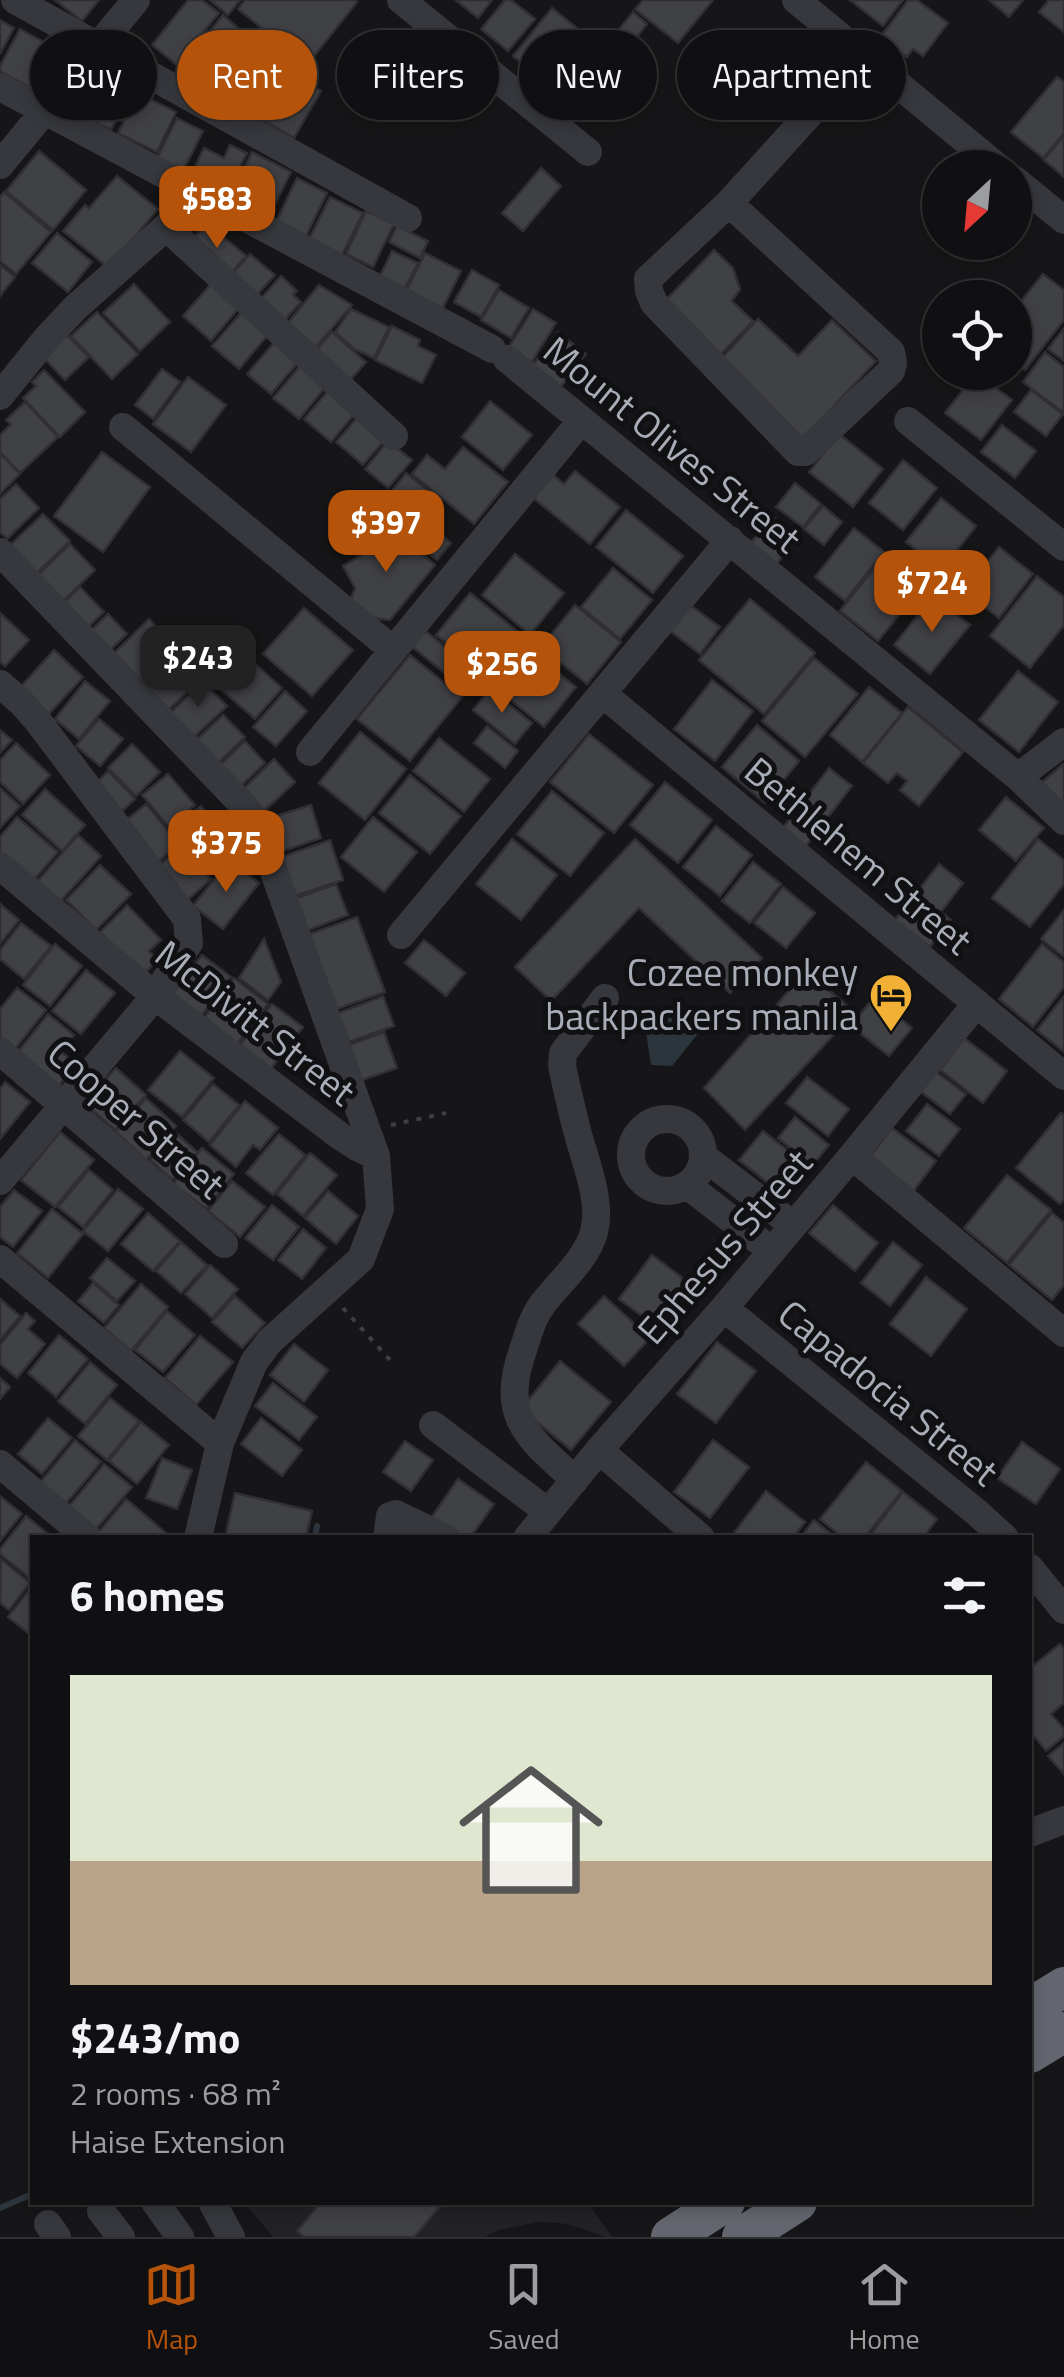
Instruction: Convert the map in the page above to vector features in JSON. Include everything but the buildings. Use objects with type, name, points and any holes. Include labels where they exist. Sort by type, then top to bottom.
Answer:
[{"type":"highway","points":[[1032,2007],[1064,1987]]},
{"type":"highway","points":[[1032,2053],[1064,2032]]},
{"type":"highway","points":[[671,2237],[720,2205]]},
{"type":"highway","points":[[742,2237],[792,2205]]},
{"type":"street","points":[[15,0],[67,30]]},
{"type":"street","points":[[110,30],[136,0]]},
{"type":"street","points":[[402,0],[588,152]]},
{"type":"street","points":[[796,0],[831,30]]},
{"type":"street","points":[[157,80],[408,218]]},
{"type":"street","name":"Mount Olives Street","points":[[0,87],[30,103]]},
{"type":"street","points":[[906,92],[977,150]]},
{"type":"street","points":[[0,165],[37,120]]},
{"type":"street","name":"Mount Olives Street","points":[[61,120],[500,354],[1018,777],[1064,821]]},
{"type":"street","points":[[729,203],[891,352],[891,371],[805,452],[798,452],[654,303],[648,279],[729,203],[804,120]]},
{"type":"street","points":[[0,396],[76,308],[202,194]]},
{"type":"street","points":[[1032,194],[1064,220]]},
{"type":"street","points":[[166,227],[394,436]]},
{"type":"street","points":[[310,752],[581,420]]},
{"type":"street","points":[[908,421],[1064,547]]},
{"type":"street","points":[[123,428],[394,650]]},
{"type":"street","points":[[401,935],[730,540]]},
{"type":"street","points":[[0,552],[256,822],[376,1156],[380,1209],[362,1260],[268,1342],[254,1362],[220,1442],[199,1535]]},
{"type":"street","points":[[0,684],[37,720],[187,919],[189,943],[155,996],[0,1181]]},
{"type":"street","name":"Bethlehem Street","points":[[603,694],[1064,1076]]},
{"type":"street","points":[[1018,777],[1064,742]]},
{"type":"street","name":"McDivitt Street","points":[[0,866],[155,996],[348,1142],[376,1156]]},
{"type":"street","points":[[575,1480],[532,1442],[522,1426],[513,1391],[517,1366],[536,1311],[582,1256],[593,1236],[593,1192],[562,1066],[563,1053],[605,998]]},
{"type":"street","name":"Ephesus Street","points":[[529,1535],[977,1003]]},
{"type":"street","name":"Cooper Street","points":[[0,1051],[224,1244]]},
{"type":"street","points":[[704,1157],[696,1178],[687,1186],[665,1191],[654,1188],[637,1174],[631,1152],[648,1124],[670,1119],[681,1122],[698,1136],[704,1157],[793,1226]]},
{"type":"street","points":[[852,1156],[1064,1332]]},
{"type":"street","points":[[687,1186],[772,1250]]},
{"type":"street","points":[[0,1259],[220,1442]]},
{"type":"street","name":"Capadocia Street","points":[[724,1308],[1002,1535]]},
{"type":"street","points":[[433,1424],[548,1512]]},
{"type":"street","points":[[599,1450],[697,1535]]},
{"type":"street","points":[[3,1472],[84,1535]]},
{"type":"street","points":[[387,1535],[390,1516],[396,1514],[440,1535]]},
{"type":"street","points":[[1032,1570],[1064,1610]]},
{"type":"street","points":[[1032,1832],[1064,1820]]},
{"type":"street","points":[[157,2205],[180,2237]]},
{"type":"street","points":[[214,2205],[231,2237]]},
{"type":"street","points":[[101,2212],[121,2237]]},
{"type":"path","points":[[376,1156],[382,1126],[446,1113]]},
{"type":"path","points":[[326,1290],[390,1360]]},
{"type":"shaded area","points":[[671,1018],[701,1030],[672,1066],[651,1065],[644,1019]]},
{"type":"shaded area","points":[[247,2205],[589,2205],[612,2237],[560,2223],[537,2222],[485,2237],[273,2237]]},
{"type":"waterway","points":[[316,1535],[317,1526]]},
{"type":"waterway","points":[[0,2208],[30,2195]]},
{"type":"place","name":"Cozee monkey backpackers manila","points":[[891,1033]]}]
